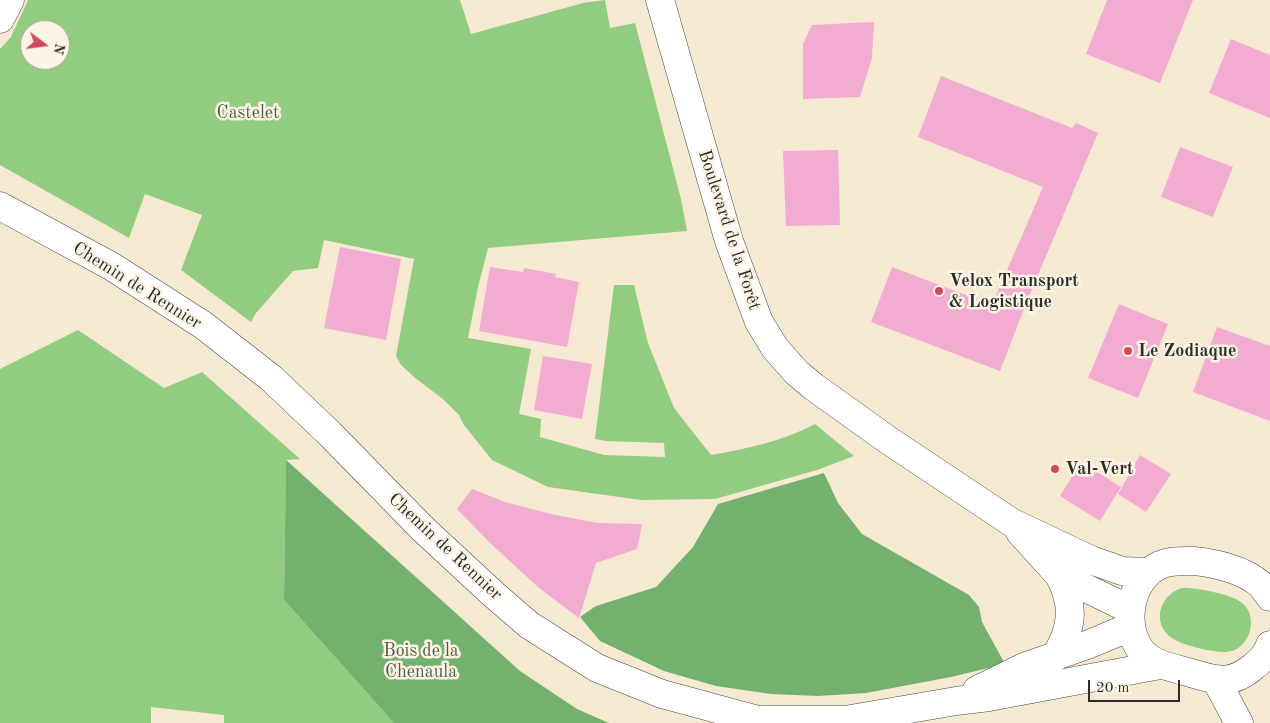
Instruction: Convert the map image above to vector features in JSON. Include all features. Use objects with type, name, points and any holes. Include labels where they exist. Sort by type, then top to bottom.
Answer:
[{"type":"street","points":[[0,19],[10,0]]},
{"type":"street","name":"Boulevard de la Forêt","points":[[660,0],[729,241],[759,322],[775,348],[797,373],[828,397],[895,445],[1011,522],[1091,560],[1122,571],[1148,572]]},
{"type":"street","name":"Chemin de Rennier","points":[[0,206],[111,266],[203,325],[271,378],[330,434],[422,528],[492,593],[530,625],[596,668],[662,694],[758,720],[845,720],[989,697],[1160,665]]},
{"type":"street","name":"Boulevard de la Forêt","points":[[1011,522],[1059,575],[1131,619]]},
{"type":"street","points":[[1268,662],[1240,677],[1227,680],[1216,680],[1160,665],[1143,652],[1134,639],[1131,619],[1139,584],[1148,572],[1161,564],[1178,561],[1216,563],[1261,584],[1270,597]]},
{"type":"street","points":[[1055,657],[1063,644],[1070,614],[1069,600],[1059,575]]},
{"type":"street","name":"Chemin de Rennier","points":[[956,701],[1024,667],[1087,645],[1131,619]]},
{"type":"street","points":[[1216,680],[1239,723]]},
{"type":"green space","name":"Castelet","points":[[28,0],[460,0],[471,34],[583,3],[605,0],[610,28],[635,23],[681,199],[687,231],[488,248],[468,338],[531,349],[519,414],[541,419],[540,437],[604,455],[665,457],[664,443],[595,439],[614,285],[634,285],[648,343],[674,408],[711,455],[764,444],[815,424],[854,456],[817,470],[715,499],[641,500],[548,487],[492,460],[464,425],[459,415],[444,400],[401,365],[396,356],[414,259],[324,240],[318,268],[293,271],[256,313],[251,322],[181,270],[202,215],[145,194],[129,238],[0,165],[0,49],[11,37]]},
{"type":"green space","points":[[78,330],[164,388],[202,372],[300,459],[286,460],[284,600],[394,723],[224,723],[224,715],[151,707],[151,723],[0,723],[0,369]]},
{"type":"green space","name":"Bois de la Chenaula","points":[[286,460],[520,671],[577,709],[609,723],[394,723],[284,600]]},
{"type":"green space","points":[[824,473],[838,503],[862,534],[969,595],[979,607],[982,622],[1005,664],[951,677],[866,693],[818,696],[771,694],[716,686],[664,671],[600,641],[580,617],[596,606],[656,587],[693,547],[718,504]]},
{"type":"green space","points":[[1182,588],[1229,596],[1241,602],[1247,608],[1250,616],[1251,625],[1246,641],[1233,651],[1224,652],[1197,648],[1172,638],[1161,625],[1160,610],[1168,597]]},
{"type":"building","points":[[1107,0],[1193,0],[1160,83],[1086,54]]},
{"type":"building","points":[[874,22],[872,58],[860,97],[803,99],[803,44],[812,25]]},
{"type":"building","points":[[1231,39],[1270,55],[1270,118],[1209,93]]},
{"type":"building","points":[[941,76],[1072,128],[1076,123],[1098,133],[1027,301],[1000,371],[871,322],[892,267],[992,305],[1043,187],[918,137]]},
{"type":"building","points":[[1180,147],[1233,167],[1213,217],[1161,197]]},
{"type":"building","points":[[838,150],[840,225],[786,226],[783,151]]},
{"type":"building","points":[[340,247],[401,259],[386,340],[324,328]]},
{"type":"building","points":[[490,267],[523,272],[524,268],[556,274],[555,277],[579,282],[567,347],[479,331]]},
{"type":"building","name":"Le Zodiaque","points":[[1119,304],[1168,324],[1138,398],[1088,378]]},
{"type":"building","points":[[1217,327],[1270,346],[1270,421],[1193,392]]},
{"type":"building","points":[[543,356],[592,364],[582,419],[534,410]]},
{"type":"building","points":[[1140,455],[1171,474],[1146,512],[1118,494]]},
{"type":"building","points":[[1081,462],[1121,487],[1100,521],[1060,496]]},
{"type":"building","points":[[472,489],[505,502],[551,514],[597,523],[642,524],[637,549],[596,563],[579,618],[539,588],[490,543],[457,509]]},
{"type":"place","name":"Velox Transport & Logistique","points":[[939,291]]},
{"type":"place","name":"Le Zodiaque","points":[[1128,351]]},
{"type":"place","name":"Val-Vert","points":[[1055,469]]}]
